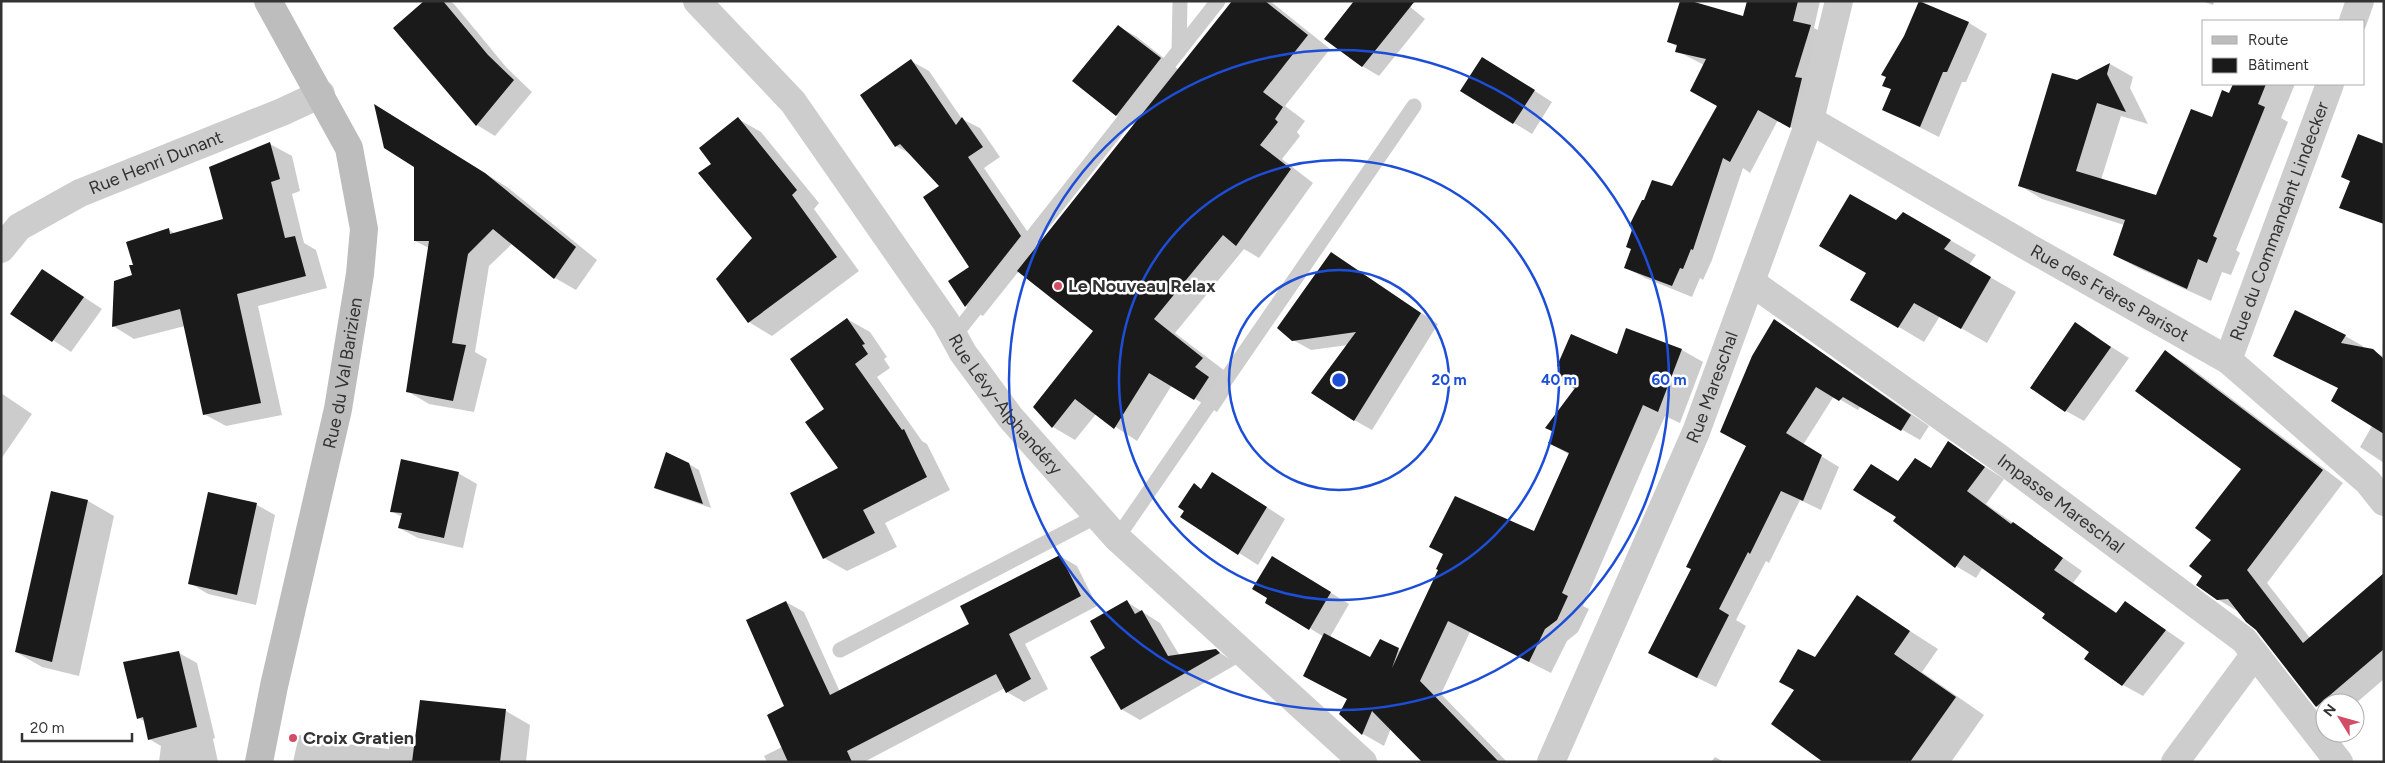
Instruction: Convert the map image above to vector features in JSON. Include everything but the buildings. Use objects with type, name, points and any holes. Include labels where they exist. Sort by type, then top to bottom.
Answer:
[{"type":"street","name":"Rue du Val Barizien","points":[[259,762],[276,677],[338,409],[361,265],[364,229],[349,148],[321,94],[268,1]]},
{"type":"street","name":"Rue Lévy-Alphandéry","points":[[697,1],[793,102],[954,336],[963,353],[1010,417],[1117,538],[1363,762]]},
{"type":"street","name":"Rue Mareschal","points":[[1550,762],[1696,432],[1810,120],[1839,1]]},
{"type":"street","points":[[2353,20],[2360,1]]},
{"type":"street","name":"Rue du Commandant Lindecker","points":[[2228,360],[2330,85]]},
{"type":"street","name":"Rue Henri Dunant","points":[[1,249],[19,227],[80,193],[282,112],[321,94]]},
{"type":"street","name":"Rue des Frères Parisot","points":[[1810,120],[2028,247],[2228,360],[2368,482],[2384,502]]},
{"type":"street","name":"Impasse Mareschal","points":[[1751,282],[2006,463],[2244,640],[2340,762]]},
{"type":"street","points":[[2175,762],[2255,654]]},
{"type":"lane","points":[[1179,51],[1180,1]]},
{"type":"lane","points":[[954,336],[1218,1]]},
{"type":"lane","points":[[1117,538],[1414,106]]},
{"type":"lane","points":[[840,650],[1097,516]]},
{"type":"place","name":"Le Nouveau Relax","points":[[1058,286]]},
{"type":"place","name":"Croix Gratien","points":[[293,738]]}]
